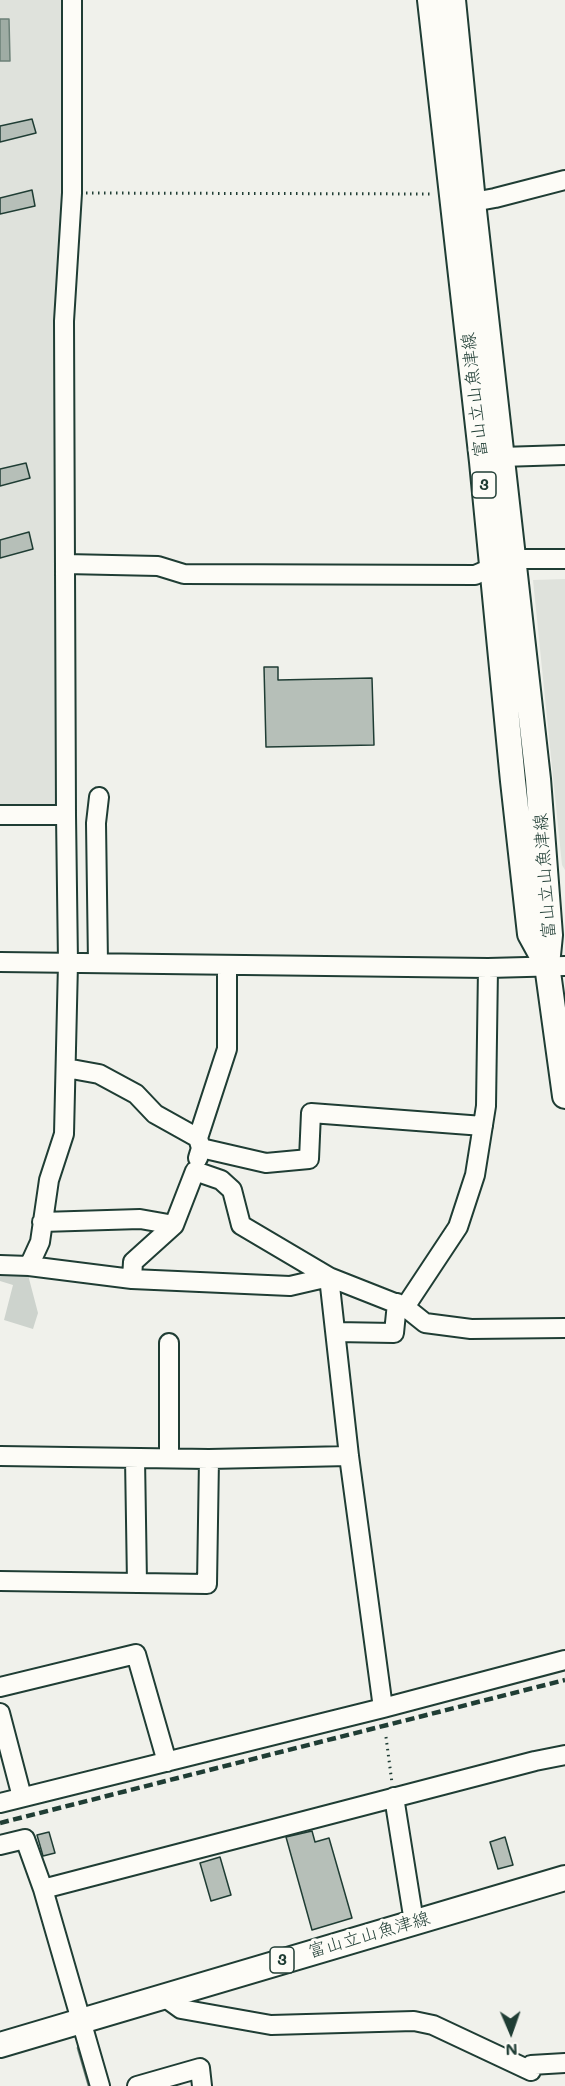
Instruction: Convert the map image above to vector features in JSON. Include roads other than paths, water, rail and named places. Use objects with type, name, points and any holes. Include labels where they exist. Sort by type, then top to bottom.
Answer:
[{"type":"main road","name":"富山立山魚津線","points":[[430,0],[463,198],[501,457],[502,563]]},
{"type":"main road","name":"富山立山魚津線","points":[[453,0],[463,198],[502,563],[538,779],[550,935],[556,966],[565,1096]]},
{"type":"main road","name":"富山立山魚津線","points":[[0,2045],[565,1878]]},
{"type":"street","points":[[29,1266],[40,1242],[49,1180],[64,1134],[68,963],[64,321],[72,193],[72,0]]},
{"type":"street","points":[[463,198],[495,198],[565,180]]},
{"type":"street","points":[[501,457],[565,455]]},
{"type":"street","points":[[66,564],[158,566],[184,574],[475,575],[502,563],[565,559]]},
{"type":"street","points":[[98,963],[96,824],[99,797]]},
{"type":"street","points":[[0,815],[66,815]]},
{"type":"street","points":[[0,962],[488,969],[556,966]]},
{"type":"street","points":[[132,1279],[133,1262],[174,1225],[195,1171],[200,1143],[227,1049],[227,965]]},
{"type":"street","points":[[336,1332],[394,1333],[401,1305],[458,1227],[475,1175],[486,1106],[488,969]]},
{"type":"street","points":[[66,1068],[99,1074],[136,1094],[155,1114],[200,1143],[266,1163],[309,1159],[311,1113],[483,1126]]},
{"type":"street","points":[[195,1171],[221,1180],[232,1190],[241,1225],[329,1277],[401,1305],[425,1323],[471,1329],[565,1328]]},
{"type":"street","points":[[42,1222],[140,1219],[174,1225]]},
{"type":"street","points":[[0,1264],[132,1279],[290,1286],[329,1277]]},
{"type":"street","points":[[329,1277],[349,1456],[383,1708]]},
{"type":"street","points":[[169,1343],[170,1458]]},
{"type":"street","points":[[0,1456],[209,1459],[349,1456]]},
{"type":"street","points":[[135,1458],[136,1583]]},
{"type":"street","points":[[0,1581],[207,1584],[209,1459]]},
{"type":"street","points":[[0,1688],[136,1654],[167,1762]]},
{"type":"street","points":[[0,1803],[383,1708],[565,1660]]},
{"type":"street","points":[[0,1713],[22,1797]]},
{"type":"street","points":[[43,1889],[394,1797],[565,1755]]},
{"type":"street","points":[[394,1797],[414,1922]]},
{"type":"street","points":[[0,1845],[25,1839],[43,1889],[100,2086]]},
{"type":"street","points":[[163,1996],[181,2009],[271,2025],[414,2021],[433,2025],[529,2078],[531,2065],[565,2063]]},
{"type":"street","points":[[137,2086],[200,2068],[202,2086]]},
{"type":"waterway","points":[[79,2048],[90,2086]]},
{"type":"railway","points":[[0,1823],[565,1680]]}]
